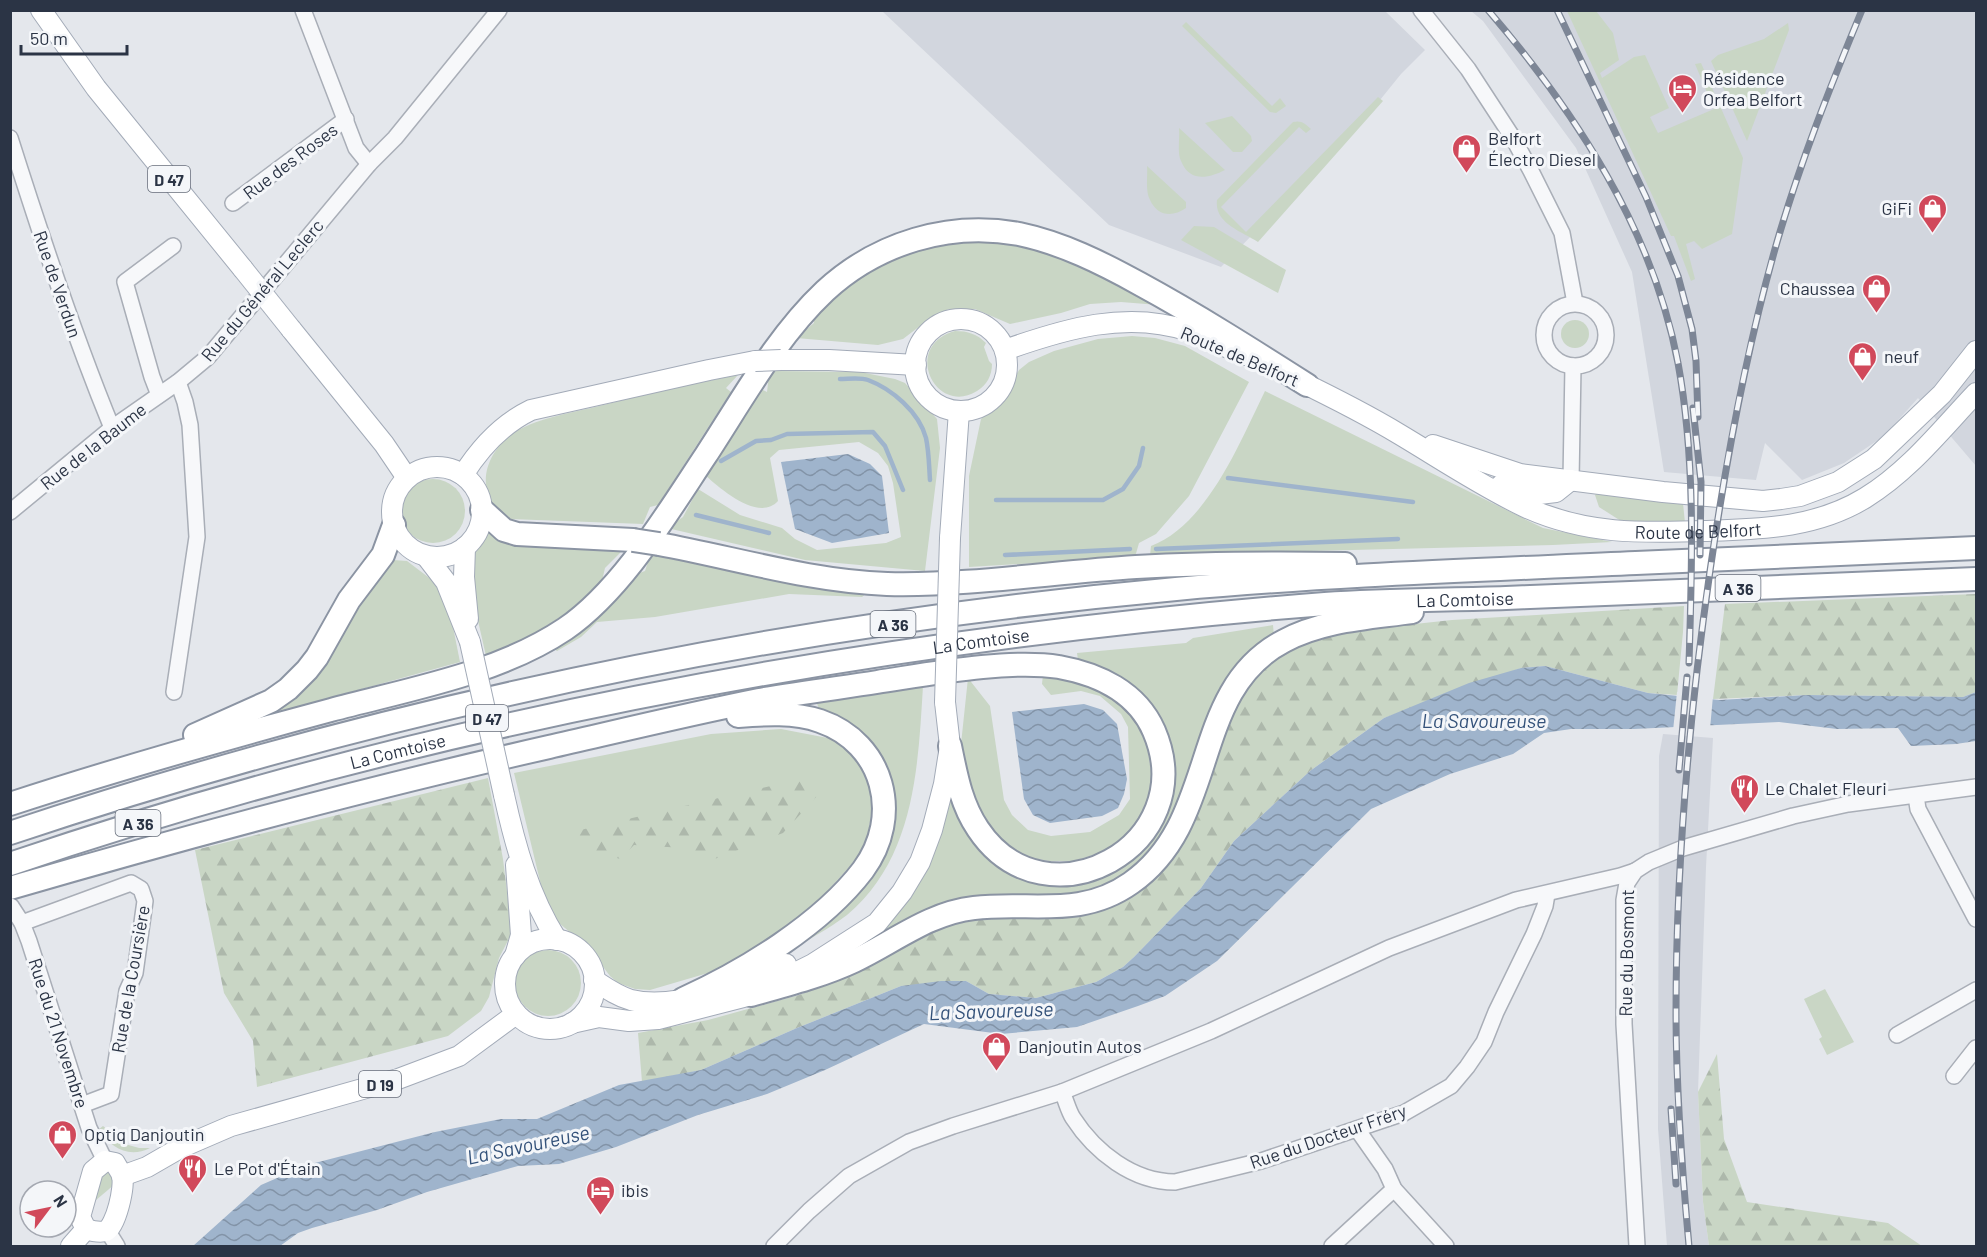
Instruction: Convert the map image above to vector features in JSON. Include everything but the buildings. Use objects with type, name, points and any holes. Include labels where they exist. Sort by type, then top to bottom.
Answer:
[{"type":"highway","points":[[10,804],[100,775],[465,674],[517,655],[566,628],[604,595],[632,563],[781,342],[810,307],[858,266],[876,255],[914,239],[971,230],[993,231],[1017,234],[1062,247],[1117,271],[1175,303],[1307,385]]},
{"type":"highway","points":[[482,510],[504,530],[517,534],[633,540],[804,576],[888,584],[935,583],[1148,567],[1306,563],[1539,567]]},
{"type":"highway","points":[[100,775],[241,716],[288,689],[312,664],[345,606],[383,555],[394,525]]},
{"type":"highway","name":"La Comtoise","points":[[10,833],[157,786],[363,728],[591,676],[717,651],[905,622],[1125,594],[1255,583],[1539,567],[1977,548]]},
{"type":"highway","name":"La Comtoise","points":[[10,864],[154,818],[464,734],[690,686],[904,650],[1087,627],[1329,604],[1977,579]]},
{"type":"highway","points":[[751,995],[838,968],[950,912],[986,907],[1071,907],[1092,902],[1120,890],[1156,861],[1174,838],[1190,804],[1216,725],[1228,698],[1247,669],[1262,655],[1298,634],[1333,624],[1500,598]]},
{"type":"highway","points":[[10,888],[361,791],[630,729],[762,700],[900,679],[1013,666],[1056,667],[1100,678],[1118,688],[1138,706],[1150,724],[1159,745],[1163,765],[1161,797],[1156,812],[1146,829],[1132,847],[1117,858],[1090,870],[1073,874],[1037,871],[1017,864],[1000,853],[977,828],[963,799],[950,746]]},
{"type":"highway","points":[[630,729],[740,716],[803,717],[830,725],[852,739],[872,762],[882,785],[884,814],[879,837],[868,863],[848,887],[769,952],[736,973],[683,999]]},
{"type":"main road","name":"D 47","points":[[42,10],[96,88],[384,444],[407,478]]},
{"type":"main road","name":"D 47","points":[[48,10],[57,32]]},
{"type":"main road","points":[[966,320],[983,325],[996,336],[1005,350],[1007,370],[1001,389],[979,408],[959,411],[942,407],[928,397],[919,382],[916,365],[919,348],[934,328],[950,321],[966,320]]},
{"type":"main road","name":"Route de Belfort","points":[[1005,350],[1054,333],[1092,324],[1145,323],[1187,331],[1216,342],[1307,385],[1397,432],[1524,507],[1576,525],[1618,532],[1656,533],[1782,527],[1827,516],[1882,487],[1912,461],[1975,394]]},
{"type":"main road","name":"Route de Belfort","points":[[1397,432],[1520,474],[1663,492],[1752,500],[1781,499],[1800,496],[1838,482],[1874,459],[1942,394],[1977,351]]},
{"type":"main road","points":[[463,475],[492,437],[511,421],[531,410],[666,379],[755,362],[838,360],[916,365]]},
{"type":"main road","points":[[594,980],[618,995],[652,1003],[683,999],[750,980],[834,938],[864,916],[882,898],[917,842],[930,795],[945,702],[950,538],[959,411]]},
{"type":"main road","points":[[434,467],[452,470],[463,475],[476,491],[482,510],[476,535],[465,547],[447,556],[426,556],[414,551],[403,542],[394,525],[393,500],[399,488],[407,478],[417,472],[434,467]]},
{"type":"main road","points":[[1465,474],[1539,494],[1556,492],[1571,480]]},
{"type":"main road","name":"D 47","points":[[465,547],[465,586],[470,642],[514,839],[540,911],[557,940]]},
{"type":"main road","name":"D 47","points":[[426,556],[446,582],[470,642]]},
{"type":"main road","points":[[572,1023],[580,1017],[592,1000],[594,980],[589,962],[575,947],[557,940],[534,942],[515,956],[507,969],[505,985],[508,1000],[516,1014],[530,1024],[547,1029],[599,1017],[629,1021],[658,1019],[751,995],[813,964],[877,923],[902,892],[920,862],[932,830],[944,784],[950,746],[945,702]]},
{"type":"main road","name":"D 47","points":[[514,839],[521,935],[515,956]]},
{"type":"main road","name":"D 19","points":[[122,1176],[147,1167],[180,1148],[231,1126],[398,1079],[459,1056],[516,1014]]},
{"type":"main road","points":[[105,1161],[115,1163],[122,1176],[112,1238],[86,1229],[80,1217],[93,1171],[105,1161]]},
{"type":"main road","points":[[71,1246],[86,1229]]},
{"type":"street","points":[[303,10],[356,148],[369,164]]},
{"type":"street","name":"Rue du Général Leclerc","points":[[178,382],[208,357],[369,164],[395,138],[499,10]]},
{"type":"street","points":[[1421,10],[1468,69],[1513,138],[1531,171],[1562,233],[1575,303]]},
{"type":"street","name":"Rue des Roses","points":[[233,203],[346,119]]},
{"type":"street","name":"Rue de Verdun","points":[[10,138],[84,360],[112,428]]},
{"type":"street","points":[[159,395],[125,282],[173,246]]},
{"type":"street","points":[[1575,303],[1591,307],[1598,313],[1603,320],[1607,336],[1605,345],[1595,359],[1573,366],[1556,359],[1546,346],[1544,337],[1547,321],[1552,314],[1558,308],[1575,303]]},
{"type":"street","points":[[1571,480],[1573,366]]},
{"type":"street","points":[[174,692],[197,537],[190,425],[178,382]]},
{"type":"street","name":"Rue de la Baume","points":[[10,512],[112,428],[178,382]]},
{"type":"street","name":"Rue du Bosmont","points":[[1637,1246],[1624,1024],[1624,900],[1627,883],[1635,870],[1683,848],[1793,816],[1848,804],[1977,787]]},
{"type":"street","points":[[1916,796],[1918,809],[1977,919]]},
{"type":"street","points":[[774,1246],[849,1176],[909,1142],[1062,1092],[1211,1031],[1389,948],[1516,900],[1635,870]]},
{"type":"street","name":"Rue de la Coursière","points":[[22,923],[131,883],[141,889],[145,901],[135,973],[127,991],[111,1094],[82,1105]]},
{"type":"street","name":"Rue du Docteur Fréry","points":[[1062,1092],[1071,1116],[1092,1142],[1117,1164],[1161,1182],[1175,1182],[1225,1171],[1404,1113],[1451,1086],[1484,1041],[1545,906],[1547,894]]},
{"type":"street","name":"Rue du 21 Novembre","points":[[11,906],[22,923],[89,1128],[105,1161]]},
{"type":"street","points":[[1897,1035],[1977,990]]},
{"type":"street","points":[[1954,1076],[1977,1048]]},
{"type":"street","points":[[1357,1129],[1388,1174],[1394,1189],[1446,1246]]},
{"type":"street","points":[[1332,1246],[1394,1189]]},
{"type":"shaded area","points":[[882,11],[1385,11],[1425,50],[1401,74],[1363,121],[1221,267],[1109,225]]},
{"type":"shaded area","points":[[1471,11],[1976,11],[1976,466],[1918,398],[1884,436],[1844,463],[1802,480],[1765,443],[1756,480],[1664,472],[1632,272],[1576,148],[1483,21]]},
{"type":"shaded area","points":[[1663,734],[1713,738],[1698,1092],[1703,1202],[1709,1246],[1667,1246],[1658,1129],[1659,756]]},
{"type":"green space","points":[[1567,11],[1596,11],[1613,33],[1619,60],[1600,73],[1602,78],[1634,57],[1645,55],[1669,108],[1650,117],[1658,133],[1714,109],[1695,64],[1701,63],[1743,158],[1732,234],[1702,249],[1694,241],[1686,244],[1695,279],[1691,281],[1674,236],[1671,236]]},
{"type":"green space","points":[[1186,22],[1272,106],[1280,98],[1286,106],[1276,113],[1270,112],[1182,26]]},
{"type":"green space","points":[[1788,23],[1789,30],[1747,141],[1711,61],[1718,55],[1764,39]]},
{"type":"green space","points":[[1378,97],[1383,101],[1258,242],[1230,226],[1220,215],[1217,200],[1293,122],[1301,122],[1311,129],[1306,133],[1299,127],[1221,207],[1246,232]]},
{"type":"green space","points":[[1232,116],[1251,136],[1252,141],[1242,152],[1233,152],[1205,123]]},
{"type":"green space","points":[[1179,128],[1225,170],[1200,177],[1189,173],[1180,158]]},
{"type":"green space","points":[[1147,166],[1186,202],[1186,208],[1176,213],[1166,214],[1153,206],[1148,192]]},
{"type":"green space","points":[[1194,226],[1214,227],[1286,270],[1278,293],[1181,240]]},
{"type":"green space","points":[[988,237],[1067,254],[1171,306],[1121,302],[1090,304],[1010,324],[975,309],[949,309],[933,316],[903,339],[878,345],[796,338],[814,323],[814,314],[842,287],[894,252]]},
{"type":"green space","points":[[1575,320],[1585,324],[1589,334],[1585,344],[1575,348],[1565,344],[1561,334],[1565,324]]},
{"type":"green space","points":[[955,331],[972,334],[983,340],[992,364],[990,376],[984,386],[962,397],[949,395],[938,387],[930,376],[927,363],[930,350],[939,339]]},
{"type":"green space","points":[[1132,336],[1155,338],[1185,346],[1249,382],[1189,496],[1156,534],[1139,543],[1135,557],[969,567],[969,476],[981,419],[1003,399],[1019,370],[1029,362],[1054,351],[1098,339]]},
{"type":"green space","points":[[776,371],[860,372],[895,379],[905,383],[937,419],[940,448],[925,571],[805,560],[667,528],[683,517],[698,489],[740,515],[782,528],[795,539],[817,550],[886,543],[901,537],[893,483],[888,466],[878,453],[859,442],[779,450],[770,458],[778,501],[770,507],[761,508],[741,502],[706,476],[761,389],[767,392],[769,375]]},
{"type":"green space","points":[[738,375],[726,388],[731,392],[658,505],[650,507],[643,524],[510,519],[500,513],[490,501],[486,484],[489,462],[501,443],[521,429],[563,414]]},
{"type":"green space","points":[[1265,391],[1543,528],[1612,542],[1150,555],[1151,546],[1171,535],[1189,520],[1220,480]]},
{"type":"green space","points":[[427,479],[439,479],[456,488],[463,499],[465,511],[463,523],[456,534],[439,543],[427,543],[415,538],[406,529],[401,517],[401,505],[406,493],[415,484]]},
{"type":"green space","points":[[1598,492],[1683,503],[1685,523],[1621,521],[1599,507],[1595,495]]},
{"type":"green space","points":[[486,531],[500,539],[624,549],[605,568],[602,581],[568,612],[525,640],[486,656],[471,590],[470,556]]},
{"type":"green space","points":[[651,553],[805,586],[868,592],[862,597],[789,594],[655,617],[597,622],[581,637],[557,651],[551,646],[633,575],[645,571]]},
{"type":"green space","points":[[393,560],[407,561],[440,588],[450,612],[460,662],[260,717]]},
{"type":"green space","points":[[1976,594],[1976,692],[1963,697],[1807,695],[1713,699],[1725,604]]},
{"type":"green space","points":[[1684,606],[1677,695],[1648,693],[1545,666],[1521,668],[1384,718],[1310,771],[1234,841],[1201,888],[1134,957],[1123,967],[1096,982],[1036,998],[989,994],[966,981],[901,986],[701,1070],[642,1082],[638,1033],[708,1020],[799,995],[829,983],[923,936],[967,918],[1075,917],[1108,907],[1125,898],[1224,731],[1241,697],[1260,671],[1295,648],[1313,641],[1359,630],[1452,620]]},
{"type":"green space","points":[[1273,625],[1274,636],[1228,678],[1219,693],[1173,823],[1138,866],[1108,885],[1088,893],[848,954],[874,932],[949,790],[1039,879],[1144,845],[1158,829],[1167,808],[1175,766],[1168,739],[1146,698],[1129,683],[1106,669],[1078,660],[1077,653],[1186,643],[1193,638]]},
{"type":"green space","points":[[1043,674],[1096,685],[1129,710],[1146,736],[1153,785],[1142,817],[1118,843],[1096,854],[1074,861],[1049,861],[1021,856],[992,832],[976,805],[961,744],[968,678],[990,706],[1004,800],[1012,815],[1028,830],[1051,836],[1090,832],[1119,815],[1130,799],[1128,727],[1121,714],[1100,696],[1081,691],[1051,695],[1042,684]]},
{"type":"green space","points":[[923,686],[919,748],[909,810],[900,839],[887,867],[870,892],[847,915],[788,952],[890,829],[858,732],[842,718],[820,711],[815,699]]},
{"type":"green space","points":[[781,729],[833,739],[849,751],[867,777],[871,794],[871,816],[866,845],[821,898],[756,950],[708,973],[650,990],[635,989],[618,983],[588,947],[554,919],[546,906],[514,773],[711,734]]},
{"type":"green space","points":[[488,778],[503,859],[512,933],[499,958],[489,997],[481,1011],[448,1036],[257,1087],[253,1041],[224,993],[195,850]]},
{"type":"green space","points":[[801,779],[819,794],[783,833],[704,863],[684,848],[634,845],[620,859],[584,847],[576,831]]},
{"type":"green space","points":[[548,950],[561,953],[571,960],[578,970],[581,983],[578,996],[571,1006],[561,1013],[548,1016],[535,1013],[525,1006],[518,996],[515,983],[518,970],[525,960],[535,953]]},
{"type":"green space","points":[[1825,989],[1854,1042],[1827,1055],[1819,1039],[1822,1037],[1804,999]]},
{"type":"green space","points":[[1717,1054],[1724,1139],[1747,1202],[1888,1223],[1922,1246],[1709,1246],[1703,1202],[1698,1092]]},
{"type":"green space","points":[[103,1126],[125,1144],[150,1148],[134,1152],[121,1150],[109,1142],[98,1130]]},
{"type":"green space","points":[[110,1171],[115,1184],[89,1206],[99,1178]]},
{"type":"water","points":[[848,454],[870,464],[882,476],[889,533],[832,543],[795,529],[781,462]]},
{"type":"water","name":"La Savoureuse","points":[[1545,666],[1648,693],[1719,700],[1807,695],[1963,697],[1976,692],[1976,741],[1911,746],[1898,728],[1837,729],[1779,722],[1634,729],[1571,729],[1544,733],[1513,754],[1450,774],[1371,809],[1217,961],[1165,996],[1077,1027],[1001,1034],[924,1024],[767,1094],[698,1115],[616,1147],[559,1164],[518,1166],[427,1192],[377,1210],[298,1233],[280,1246],[193,1246],[261,1185],[307,1165],[435,1132],[501,1119],[537,1119],[619,1085],[701,1070],[901,986],[941,981],[966,981],[989,994],[1036,998],[1096,982],[1123,967],[1134,957],[1201,888],[1234,841],[1310,771],[1384,718],[1469,683],[1521,668]]},
{"type":"water","points":[[1084,704],[1103,710],[1117,724],[1127,779],[1124,794],[1118,808],[1102,816],[1050,823],[1033,815],[1024,799],[1012,712]]},
{"type":"pier","points":[[1677,692],[1713,696],[1710,729],[1673,731]]},
{"type":"waterway","points":[[840,379],[861,379],[877,384],[895,395],[911,411],[926,438],[930,480]]},
{"type":"waterway","points":[[721,461],[756,441],[771,440],[787,434],[873,432],[885,446],[903,490]]},
{"type":"waterway","points":[[996,500],[1103,500],[1123,489],[1139,466],[1143,448]]},
{"type":"waterway","points":[[1228,478],[1413,502]]},
{"type":"waterway","points":[[696,515],[769,533]]},
{"type":"waterway","points":[[1156,549],[1398,539]]},
{"type":"waterway","points":[[1005,555],[1130,549]]},
{"type":"railway","points":[[1488,10],[1551,89],[1606,174],[1630,219],[1650,266],[1666,314],[1678,363],[1688,437],[1691,513],[1689,663]]},
{"type":"railway","points":[[1557,10],[1646,197],[1678,276],[1692,329],[1696,361],[1698,417]]},
{"type":"railway","points":[[1689,1246],[1676,1042],[1678,902],[1690,736],[1710,571],[1738,405],[1777,242],[1827,96],[1862,10]]},
{"type":"railway","points":[[1693,408],[1701,482],[1700,555]]},
{"type":"railway","points":[[1679,770],[1687,677]]},
{"type":"railway","points":[[1671,1109],[1676,1184]]},
{"type":"place","name":"Résidence Orfea Belfort","points":[[1682,114]]},
{"type":"place","name":"Belfort Électro Diesel","points":[[1467,174]]},
{"type":"place","name":"GiFi","points":[[1933,234]]},
{"type":"place","name":"Chaussea","points":[[1876,314]]},
{"type":"place","name":"neuf","points":[[1863,382]]},
{"type":"place","name":"Le Chalet Fleuri","points":[[1744,814]]},
{"type":"place","name":"Danjoutin Autos","points":[[997,1072]]},
{"type":"place","name":"Optiq Danjoutin","points":[[63,1160]]},
{"type":"place","name":"Le Pot d'Étain","points":[[193,1194]]},
{"type":"place","name":"ibis","points":[[600,1216]]}]
